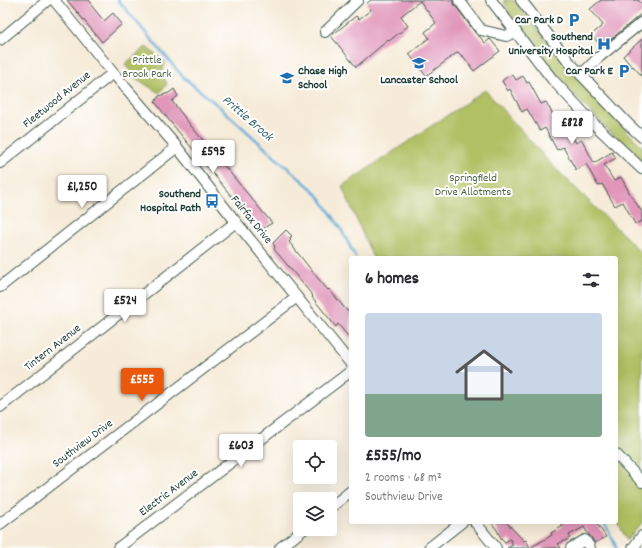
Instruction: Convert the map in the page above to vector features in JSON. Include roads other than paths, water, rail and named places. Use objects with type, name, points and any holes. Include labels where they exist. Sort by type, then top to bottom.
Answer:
[{"type":"street","points":[[0,40],[48,0]]},
{"type":"street","name":"Fairfax Drive","points":[[54,0],[113,73],[178,147],[236,222],[349,362]]},
{"type":"street","points":[[325,32],[358,0]]},
{"type":"street","points":[[459,0],[482,30],[506,36],[516,32]]},
{"type":"street","points":[[491,0],[552,79],[594,124],[642,169]]},
{"type":"street","points":[[496,0],[504,18]]},
{"type":"street","points":[[521,0],[580,75],[642,137]]},
{"type":"street","points":[[580,75],[598,58],[642,22]]},
{"type":"street","name":"Fleetwood Avenue","points":[[0,163],[113,73]]},
{"type":"street","points":[[0,287],[178,147]]},
{"type":"street","name":"Tintern Avenue","points":[[0,407],[236,222]]},
{"type":"street","name":"Southview Drive","points":[[0,524],[297,297]]},
{"type":"street","name":"Electric Avenue","points":[[118,548],[349,373]]},
{"type":"street","points":[[618,456],[642,482]]},
{"type":"street","points":[[337,502],[349,493]]},
{"type":"street","points":[[429,548],[459,524]]},
{"type":"street","points":[[477,524],[496,548]]},
{"type":"street","points":[[280,548],[295,536]]},
{"type":"street","points":[[633,548],[642,536]]},
{"type":"street","points":[[571,548],[585,540],[590,548]]},
{"type":"waterway","name":"Prittle Brook","points":[[118,0],[183,77],[221,108],[312,189],[321,199],[340,227],[355,256]]},
{"type":"waterway","name":"Prittle Brook","points":[[605,524],[616,548]]},
{"type":"place","name":"Car Park D","points":[[574,20]]},
{"type":"place","name":"Southend University Hospital","points":[[604,44]]},
{"type":"place","name":"Lancaster School","points":[[419,63]]},
{"type":"place","name":"Car Park E","points":[[624,71]]},
{"type":"place","name":"Chase High School","points":[[287,78]]},
{"type":"place","name":"Southend Hospital Path","points":[[212,201]]},
{"type":"park label","name":"Prittle Brook Park","points":[[147,67]]},
{"type":"park label","name":"Springfield Drive Allotments","points":[[473,185]]}]
